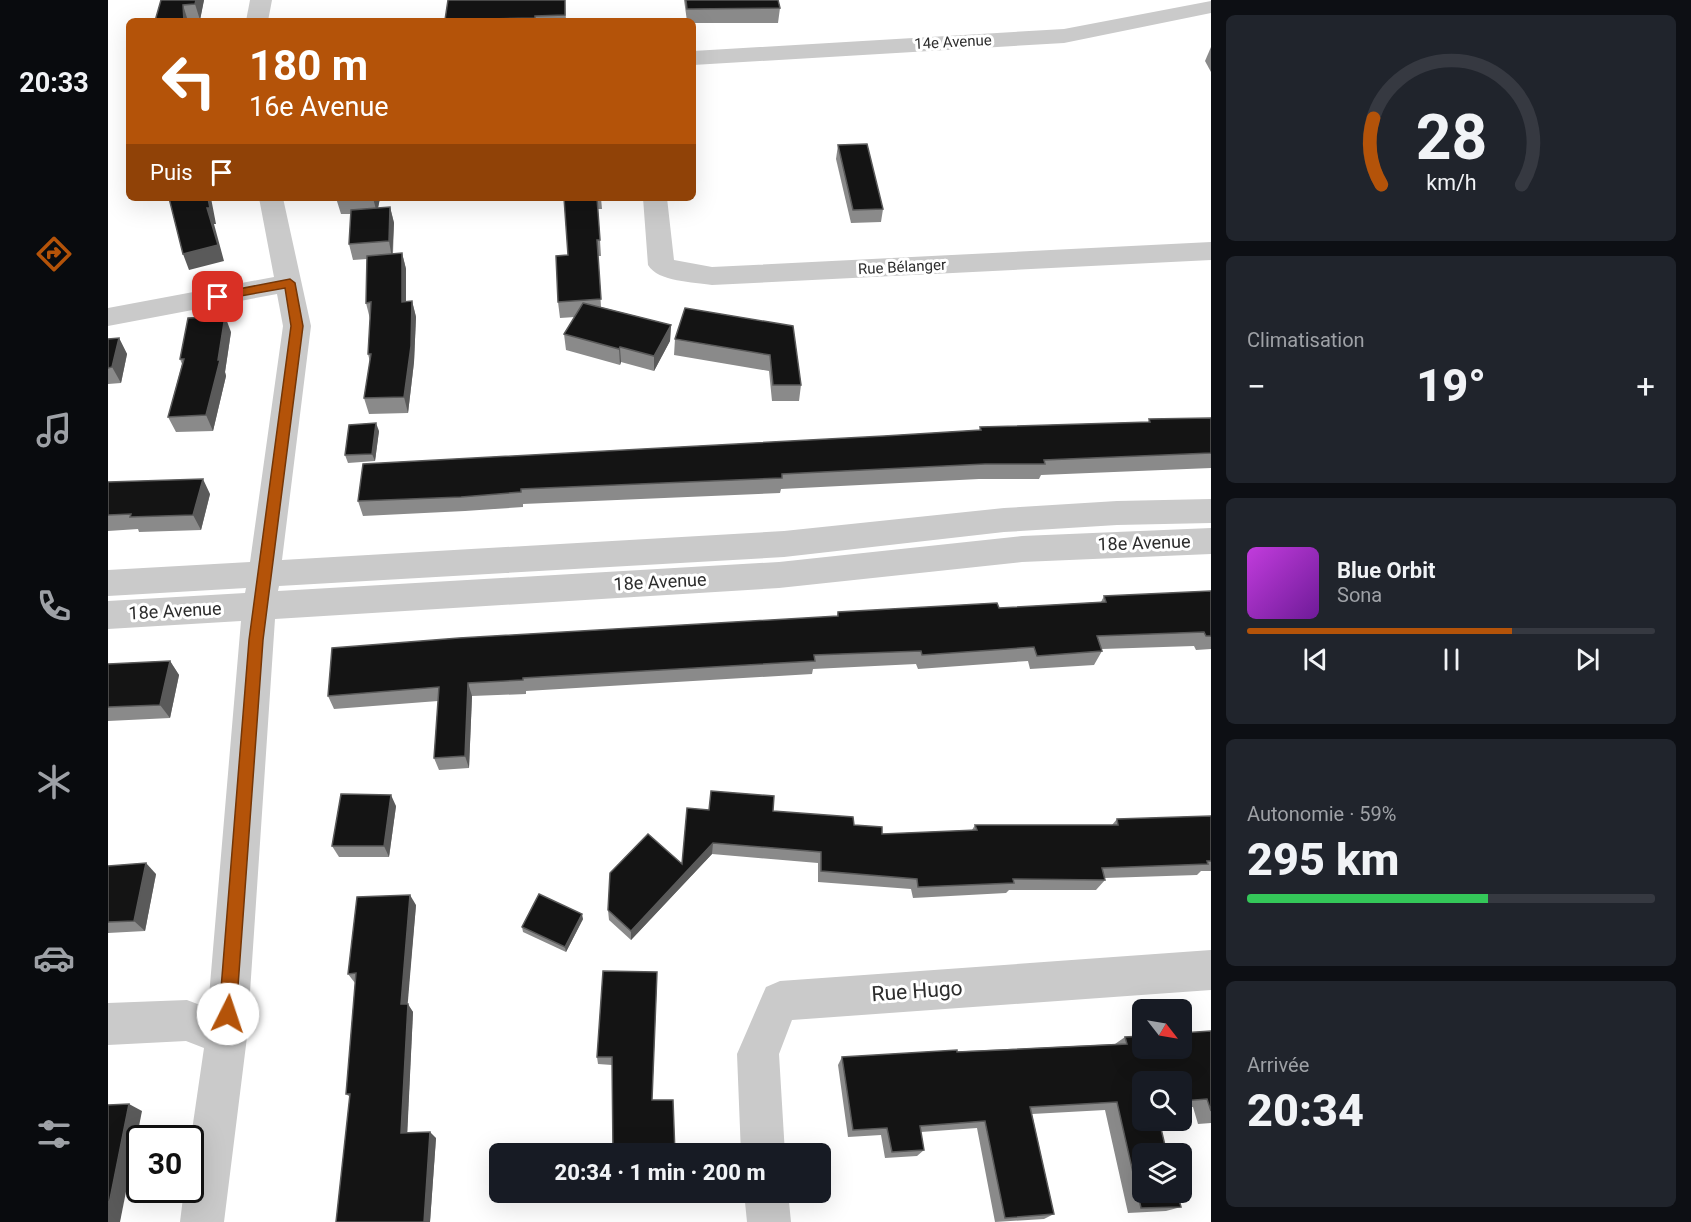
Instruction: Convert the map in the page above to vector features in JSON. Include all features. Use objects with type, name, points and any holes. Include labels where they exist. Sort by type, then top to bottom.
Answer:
[{"type":"street","points":[[258,18],[261,0]]},
{"type":"street","name":"14e Avenue","points":[[696,58],[1064,36],[1211,7]]},
{"type":"street","points":[[202,1222],[226,1037],[256,640],[297,326],[272,201]]},
{"type":"street","name":"Rue Bélanger","points":[[656,201],[662,265],[675,270],[712,276],[1211,251]]},
{"type":"street","points":[[108,317],[290,283]]},
{"type":"street","name":"18e Avenue","points":[[108,615],[263,590],[774,544],[1004,520],[1117,513],[1211,511]]},
{"type":"street","name":"18e Avenue","points":[[108,583],[263,590],[779,575],[1022,549],[1211,541]]},
{"type":"street","name":"Rue Hugo","points":[[762,1143],[758,1054],[780,1001],[1211,970]]},
{"type":"street","points":[[108,1024],[187,1020],[226,1037]]},
{"type":"street","points":[[767,1203],[769,1222]]},
{"type":"building","points":[[161,0],[196,0],[195,4],[183,5],[184,18],[156,18]]},
{"type":"building","points":[[448,0],[565,0],[565,15],[535,16],[535,18],[445,18]]},
{"type":"building","points":[[686,0],[778,0],[780,8],[687,9]]},
{"type":"building","points":[[867,144],[883,209],[853,210],[838,145]]},
{"type":"building","points":[[170,201],[209,201],[210,208],[207,208],[218,245],[183,254]]},
{"type":"building","points":[[564,201],[597,201],[601,299],[558,302],[556,256],[568,255]]},
{"type":"building","points":[[390,207],[389,241],[349,244],[351,210]]},
{"type":"building","points":[[402,253],[402,302],[412,301],[411,346],[404,397],[364,398],[371,354],[368,354],[371,302],[366,303],[367,256]]},
{"type":"building","points":[[583,303],[671,325],[654,356],[564,334]]},
{"type":"building","points":[[685,308],[793,326],[801,385],[773,385],[770,355],[675,339]]},
{"type":"building","points":[[225,316],[218,360],[220,360],[206,415],[168,417],[184,359],[180,359],[188,318]]},
{"type":"building","points":[[119,338],[112,367],[108,368],[108,339]]},
{"type":"building","points":[[1211,418],[1211,453],[1044,460],[1045,464],[985,464],[782,474],[782,478],[521,489],[521,492],[461,497],[358,501],[363,464],[884,436],[981,430],[980,427]]},
{"type":"building","points":[[376,423],[372,454],[345,455],[349,425]]},
{"type":"building","points":[[203,479],[193,515],[130,517],[131,514],[108,515],[108,482]]},
{"type":"building","points":[[1211,591],[1211,636],[1206,636],[1204,632],[1097,636],[1102,651],[1037,656],[1034,647],[922,655],[921,651],[814,655],[815,661],[468,683],[465,756],[434,758],[439,687],[328,696],[332,648],[459,638],[838,616],[838,612],[997,603],[999,608],[1106,602],[1104,596]]},
{"type":"building","points":[[170,661],[160,705],[108,707],[108,664]]},
{"type":"building","points":[[711,791],[774,796],[773,811],[853,817],[854,825],[882,827],[882,834],[977,830],[975,825],[1118,825],[1117,819],[1211,816],[1211,861],[1207,861],[1208,864],[1102,868],[1105,880],[1013,879],[1014,883],[918,887],[917,879],[821,871],[821,852],[713,843],[631,931],[608,910],[610,873],[648,834],[682,864],[687,808],[709,810]]},
{"type":"building","points":[[341,794],[391,795],[384,846],[332,846]]},
{"type":"building","points":[[146,863],[134,921],[108,922],[108,866]]},
{"type":"building","points":[[539,894],[582,914],[565,947],[522,927]]},
{"type":"building","points":[[410,895],[401,1004],[408,1004],[401,1133],[430,1132],[424,1222],[336,1222],[350,1094],[346,1094],[356,973],[348,974],[357,897]]},
{"type":"building","points":[[603,971],[657,972],[652,1100],[673,1100],[675,1143],[613,1143],[612,1057],[597,1057]]},
{"type":"building","points":[[1211,1031],[1211,1111],[1207,1099],[1192,1100],[1192,1071],[1132,1071],[1132,1131],[1162,1131],[1164,1143],[1132,1143],[1132,1168],[1117,1102],[1030,1107],[1054,1214],[1005,1218],[985,1121],[920,1126],[924,1150],[892,1152],[887,1128],[853,1130],[842,1057],[1127,1044],[1125,1037],[1132,1037],[1132,1059],[1192,1059],[1192,1032]]},
{"type":"building","points":[[129,1104],[108,1209],[108,1105]]},
{"type":"building","points":[[1140,1203],[1180,1203],[1181,1207],[1141,1208]]},
{"type":"route","points":[[218,297],[290,283],[297,326],[256,640],[228,1014]]}]
